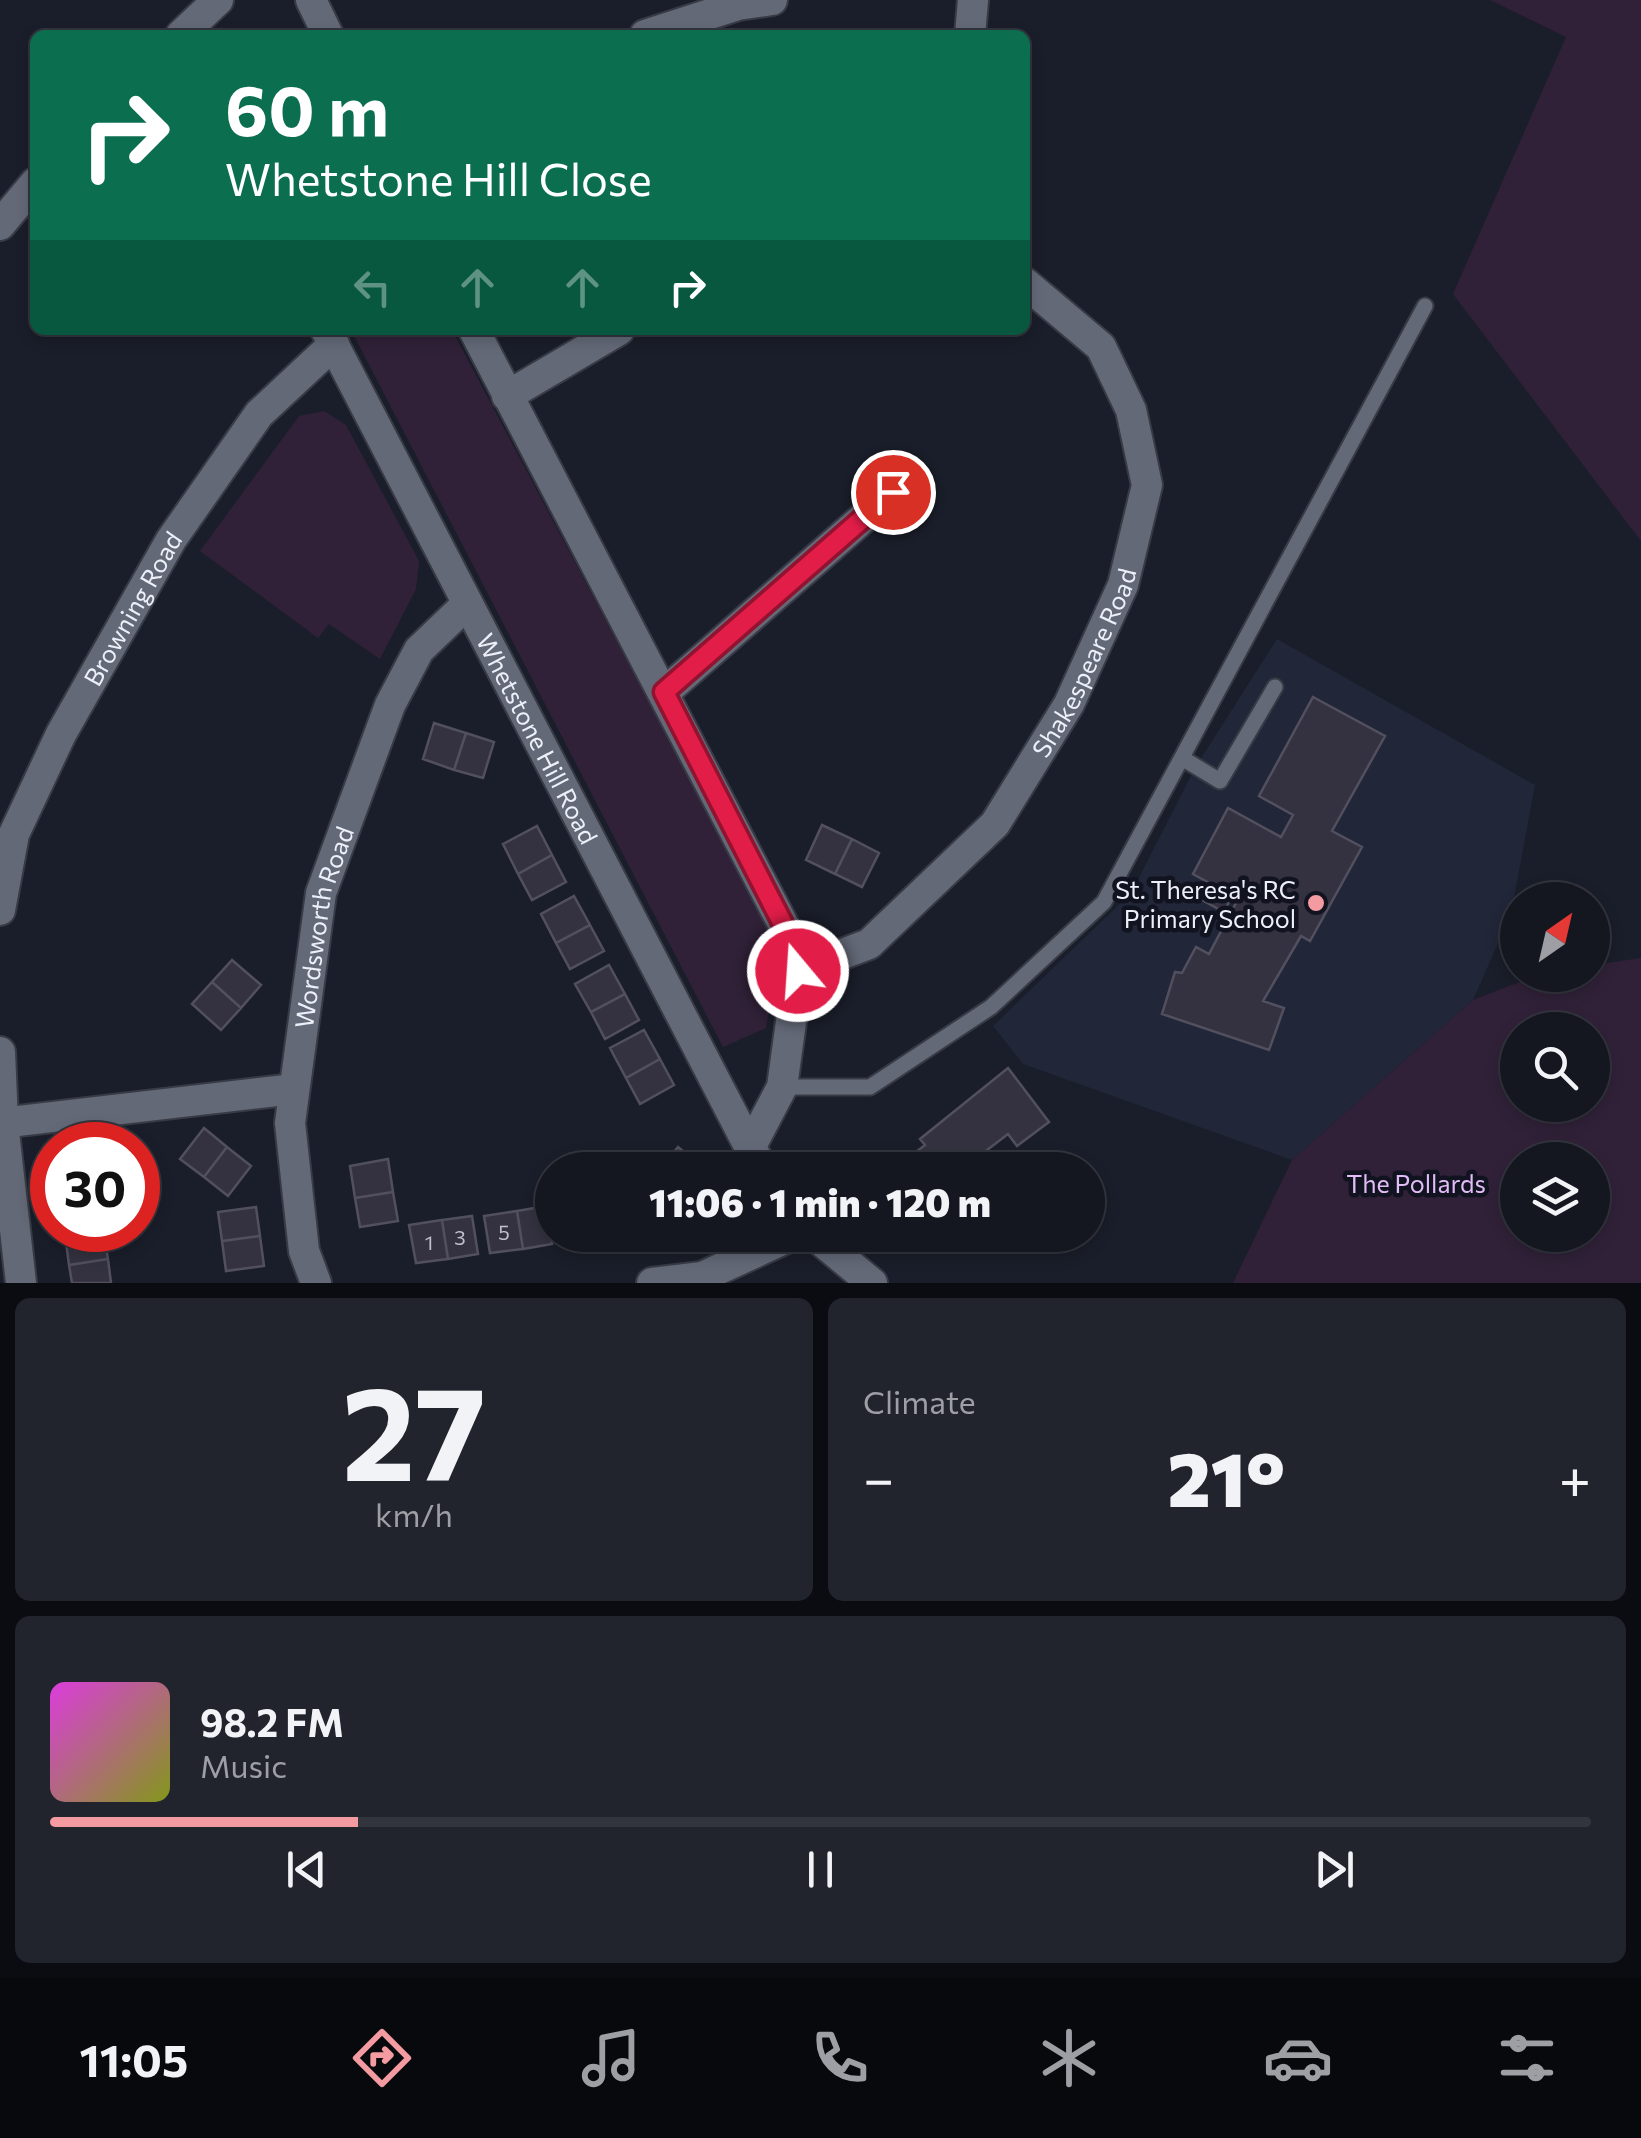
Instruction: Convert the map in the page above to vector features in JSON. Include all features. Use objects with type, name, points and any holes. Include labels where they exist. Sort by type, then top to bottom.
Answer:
[{"type":"street","points":[[311,0],[326,30]]},
{"type":"street","points":[[661,30],[738,6],[772,0]]},
{"type":"street","points":[[970,30],[972,0]]},
{"type":"street","points":[[186,30],[211,2]]},
{"type":"street","points":[[2,215],[30,189]]},
{"type":"street","name":"Shakespeare Road","points":[[798,971],[869,944],[996,824],[1069,704],[1123,585],[1147,485],[1131,410],[1100,347],[1030,287]]},
{"type":"street","name":"Whetstone Hill Road","points":[[476,335],[786,930],[798,971],[782,1087],[760,1152]]},
{"type":"street","points":[[507,396],[610,335]]},
{"type":"street","name":"Whetstone Hill Road","points":[[330,337],[754,1152]]},
{"type":"street","name":"Browning Road","points":[[0,910],[14,834],[60,734],[171,540],[260,414],[330,337]]},
{"type":"street","points":[[664,692],[893,492]]},
{"type":"street","name":"Wordsworth Road","points":[[316,1283],[304,1251],[290,1124],[322,893],[390,706],[419,650],[467,604]]},
{"type":"street","points":[[0,1052],[1,1123],[21,1283]]},
{"type":"street","points":[[1,1123],[294,1089]]},
{"type":"street","points":[[652,1283],[702,1277],[756,1252]]},
{"type":"street","points":[[835,1252],[872,1283]]},
{"type":"lane","points":[[782,1087],[870,1086],[991,1008],[1104,902],[1425,306]]},
{"type":"lane","points":[[1182,758],[1220,781],[1275,687]]},
{"type":"shaded area","name":"St. Theresa's RC Primary School","points":[[1277,639],[1535,785],[1517,882],[1500,882],[1500,939],[1473,1000],[1292,1160],[1023,1064],[993,1026],[1131,893],[1196,766]]},
{"type":"green space","points":[[1490,0],[1641,0],[1641,541],[1453,294],[1566,37]]},
{"type":"green space","points":[[354,335],[455,335],[770,931],[775,974],[766,1028],[723,1047]]},
{"type":"green space","points":[[324,411],[346,425],[419,561],[416,589],[380,659],[329,624],[318,638],[200,551],[299,416]]},
{"type":"green space","name":"The Pollards","points":[[1641,958],[1641,1283],[1233,1283],[1292,1160],[1473,1000],[1500,990],[1610,992],[1610,963]]},
{"type":"building","points":[[1313,697],[1385,736],[1332,831],[1362,847],[1310,941],[1301,936],[1263,1001],[1284,1008],[1269,1050],[1162,1014],[1175,972],[1182,973],[1196,947],[1209,954],[1238,899],[1232,896],[1224,912],[1202,900],[1211,884],[1193,874],[1228,808],[1281,837],[1293,815],[1259,796]]},
{"type":"building","points":[[434,723],[466,733],[454,770],[423,759]]},
{"type":"building","points":[[466,733],[494,742],[483,778],[454,770]]},
{"type":"building","points":[[822,825],[852,839],[835,874],[806,860]]},
{"type":"building","points":[[537,826],[552,855],[518,874],[503,844]]},
{"type":"building","points":[[852,839],[879,853],[862,887],[835,874]]},
{"type":"building","points":[[552,855],[566,882],[532,900],[518,874]]},
{"type":"building","points":[[574,896],[590,925],[556,943],[541,914]]},
{"type":"building","points":[[590,925],[604,951],[570,969],[556,943]]},
{"type":"building","points":[[232,960],[261,985],[241,1008],[212,982]]},
{"type":"building","points":[[609,965],[625,994],[591,1012],[575,984]]},
{"type":"building","points":[[212,982],[241,1008],[221,1030],[192,1004]]},
{"type":"building","points":[[625,994],[639,1020],[605,1039],[591,1012]]},
{"type":"building","points":[[644,1030],[660,1059],[626,1078],[610,1048]]},
{"type":"building","points":[[660,1059],[674,1085],[640,1104],[626,1078]]},
{"type":"building","points":[[1008,1068],[1049,1122],[1017,1146],[1008,1134],[984,1152],[916,1152],[925,1145],[920,1139]]},
{"type":"building","points":[[204,1128],[227,1147],[204,1177],[180,1159]]},
{"type":"building","points":[[227,1147],[251,1166],[228,1196],[204,1177]]},
{"type":"building","points":[[388,1159],[393,1192],[355,1198],[350,1166]]},
{"type":"building","points":[[393,1192],[398,1221],[360,1227],[355,1198]]},
{"type":"building","points":[[256,1207],[260,1236],[222,1241],[218,1212]]},
{"type":"building","points":[[535,1208],[535,1247],[523,1249],[517,1211]]},
{"type":"building","points":[[517,1211],[523,1249],[490,1253],[484,1216]]},
{"type":"building","points":[[472,1216],[478,1254],[448,1259],[442,1220]]},
{"type":"building","points":[[442,1220],[448,1259],[416,1263],[409,1225]]},
{"type":"building","points":[[260,1236],[264,1266],[226,1271],[222,1241]]},
{"type":"building","points":[[67,1252],[107,1252],[108,1259],[69,1265]]},
{"type":"building","points":[[108,1259],[111,1283],[72,1283],[69,1265]]},
{"type":"place","name":"St. Theresa's RC Primary School","points":[[1316,903]]},
{"type":"route","points":[[798,971],[786,930],[664,692],[893,492]]}]
